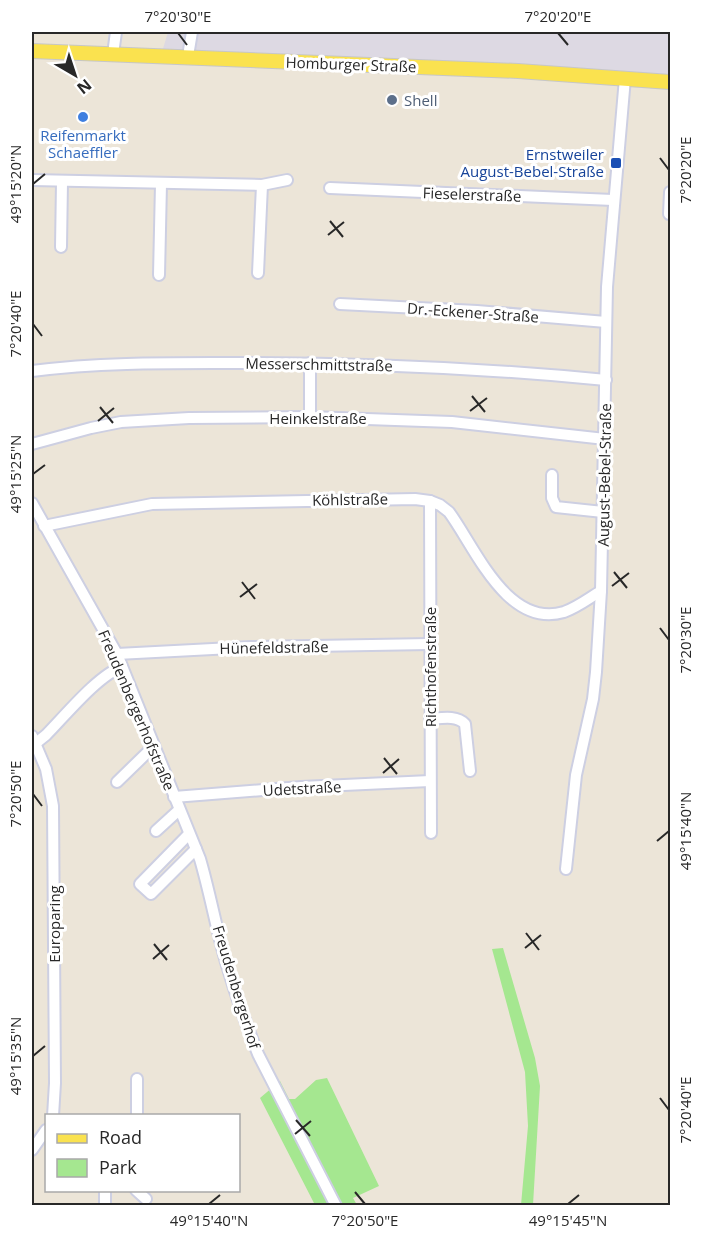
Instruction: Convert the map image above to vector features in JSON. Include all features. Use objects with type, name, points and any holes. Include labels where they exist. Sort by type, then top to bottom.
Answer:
[{"type":"main road","name":"Homburger Straße","points":[[32,51],[488,69],[670,82]]},
{"type":"street","points":[[113,54],[116,32]]},
{"type":"street","points":[[189,50],[192,32]]},
{"type":"street","name":"August-Bebel-Straße","points":[[566,869],[576,775],[593,699],[601,591],[606,322],[625,78]]},
{"type":"street","points":[[32,180],[262,185],[286,180]]},
{"type":"street","points":[[61,247],[62,182]]},
{"type":"street","points":[[159,275],[161,184]]},
{"type":"street","points":[[258,273],[262,185]]},
{"type":"street","name":"Fieselerstraße","points":[[330,188],[614,200]]},
{"type":"street","points":[[669,214],[670,192]]},
{"type":"street","name":"Dr.-Eckener-Straße","points":[[340,304],[477,311],[606,322]]},
{"type":"street","name":"Messerschmittstraße","points":[[32,371],[135,363],[310,363],[482,369],[606,380]]},
{"type":"street","points":[[310,363],[310,417]]},
{"type":"street","name":"Heinkelstraße","points":[[32,444],[121,422],[189,418],[310,417],[452,422],[605,439]]},
{"type":"street","points":[[552,475],[552,498],[556,507],[603,512]]},
{"type":"street","name":"Köhlstraße","points":[[44,526],[152,504],[415,498],[430,501]]},
{"type":"street","points":[[430,501],[440,505],[448,512],[476,556],[502,590],[530,610],[542,614],[564,612],[601,591]]},
{"type":"street","name":"Richthofenstraße","points":[[430,501],[431,833]]},
{"type":"street","name":"Freudenbergerhofstraße","points":[[32,503],[117,654],[198,854]]},
{"type":"street","name":"Hünefeldstraße","points":[[117,654],[251,647],[430,644]]},
{"type":"street","points":[[34,740],[46,735],[112,670],[122,667]]},
{"type":"street","points":[[430,719],[454,718],[461,719],[465,724],[470,771]]},
{"type":"street","name":"Europaring","points":[[34,740],[46,769],[53,806],[55,1083],[52,1114]]},
{"type":"street","points":[[117,782],[154,746]]},
{"type":"street","name":"Udetstraße","points":[[174,797],[301,787],[430,781]]},
{"type":"street","points":[[156,831],[179,810]]},
{"type":"street","points":[[189,834],[140,884],[151,894],[198,854]]},
{"type":"street","name":"Freudenbergerhof","points":[[198,854],[209,888],[226,963],[248,1029],[258,1054],[336,1206]]},
{"type":"street","points":[[137,1079],[137,1114]]},
{"type":"street","points":[[32,1150],[45,1131]]},
{"type":"street","points":[[137,1192],[146,1199]]},
{"type":"shaded area","points":[[168,32],[670,32],[670,77],[162,52]]},
{"type":"green space","points":[[503,948],[535,1058],[540,1086],[533,1205],[521,1205],[528,1126],[525,1072],[492,949]]},
{"type":"green space","points":[[327,1078],[379,1186],[353,1198],[357,1205],[315,1205],[260,1098],[280,1081],[289,1099],[295,1099],[316,1080]]},
{"type":"place","name":"Shell","points":[[392,100]]},
{"type":"place","name":"Reifenmarkt Schaeffler","points":[[83,117]]},
{"type":"place","name":"Ernstweiler August-Bebel-Straße","points":[[616,163]]}]
